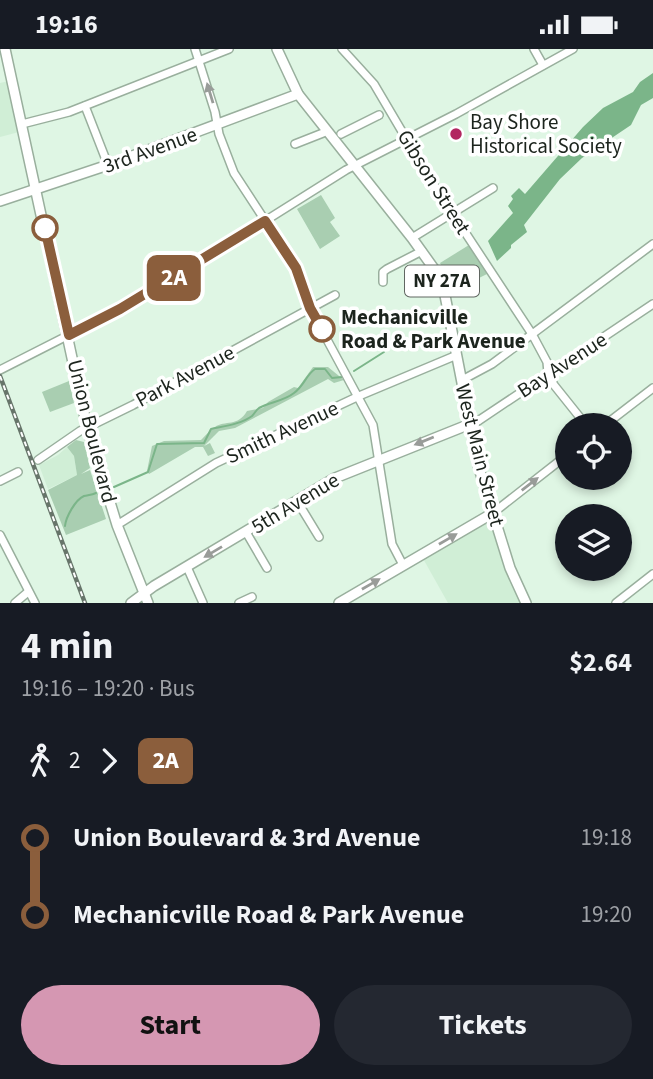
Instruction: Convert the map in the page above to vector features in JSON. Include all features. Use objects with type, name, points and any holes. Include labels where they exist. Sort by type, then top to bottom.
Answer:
[{"type":"main road","name":"Union Boulevard","points":[[5,49],[87,427],[117,525],[146,598]]},
{"type":"main road","name":"NY 27A","points":[[277,49],[298,94],[355,166]]},
{"type":"main road","name":"3rd Avenue","points":[[0,201],[108,165],[298,94]]},
{"type":"main road","name":"West Main Street","points":[[355,166],[442,280],[478,465],[510,568],[526,603]]},
{"type":"main road","name":"5th Avenue","points":[[131,603],[146,598],[187,567],[335,478],[470,424]]},
{"type":"main road","points":[[339,603],[493,513]]},
{"type":"street","points":[[195,49],[219,134],[234,173],[296,268],[310,308],[373,425],[391,544],[403,565]]},
{"type":"street","points":[[22,124],[69,112],[229,49]]},
{"type":"street","name":"Gibson Street","points":[[342,49],[374,84],[452,213],[532,334],[547,362],[548,373],[554,385],[576,413]]},
{"type":"street","points":[[534,49],[543,65]]},
{"type":"street","points":[[0,370],[120,309],[355,166],[573,49]]},
{"type":"street","points":[[85,106],[108,165]]},
{"type":"street","points":[[341,134],[379,115]]},
{"type":"street","points":[[295,143],[323,133]]},
{"type":"street","points":[[412,238],[493,188]]},
{"type":"street","points":[[462,380],[492,363],[653,244]]},
{"type":"street","points":[[383,282],[383,272],[422,251]]},
{"type":"street","name":"Park Avenue","points":[[38,460],[87,427],[335,295]]},
{"type":"street","name":"Bay Avenue","points":[[470,424],[653,304]]},
{"type":"street","name":"Smith Avenue","points":[[117,525],[216,463],[359,396],[457,355]]},
{"type":"street","points":[[621,413],[653,388]]},
{"type":"street","points":[[493,513],[555,464]]},
{"type":"street","points":[[1,478],[18,472]]},
{"type":"street","points":[[297,501],[318,537]]},
{"type":"street","points":[[246,532],[268,568]]},
{"type":"street","points":[[0,535],[35,603]]},
{"type":"street","points":[[0,560],[9,555]]},
{"type":"street","points":[[187,567],[203,603]]},
{"type":"street","points":[[616,602],[653,574]]},
{"type":"street","points":[[15,603],[28,592]]},
{"type":"street","points":[[239,603],[252,597]]},
{"type":"shaded area","points":[[653,73],[653,98],[641,105],[631,125],[582,158],[560,179],[524,225],[527,232],[497,261],[488,241],[513,213],[508,206],[513,199],[511,196],[519,188],[525,194],[603,108],[633,92],[640,82]]},
{"type":"shaded area","points":[[9,81],[19,132],[0,137],[0,83]]},
{"type":"shaded area","points":[[321,195],[335,218],[330,222],[340,236],[320,249],[297,209]]},
{"type":"shaded area","points":[[469,245],[487,274],[452,286],[440,263]]},
{"type":"shaded area","points":[[313,367],[328,367],[344,380],[334,383],[328,379],[235,428],[219,431],[204,446],[210,443],[215,453],[208,456],[203,447],[195,447],[149,474],[147,471],[152,446],[164,441],[201,440],[215,427],[236,421],[247,411],[263,408],[268,402],[294,387],[298,388]]},
{"type":"shaded area","points":[[69,381],[74,403],[50,412],[42,392]]},
{"type":"shaded area","points":[[76,440],[84,442],[90,468],[81,474],[90,470],[106,519],[66,535],[48,490],[77,475],[74,456],[67,447]]},
{"type":"shaded area","points":[[67,447],[74,456],[77,475],[48,489],[39,465]]},
{"type":"shaded area","points":[[493,513],[526,603],[448,603],[421,555]]},
{"type":"waterway","points":[[354,371],[384,352]]},
{"type":"waterway","points":[[114,487],[148,472],[157,444],[204,443],[211,429],[243,421],[259,408],[290,396],[315,369],[325,369],[332,378],[342,377]]},
{"type":"waterway","points":[[65,526],[77,501],[96,493]]},
{"type":"railway","points":[[0,376],[85,603]]},
{"type":"bus line","name":"2A","points":[[45,228],[69,335],[182,273],[265,221],[296,268],[310,308],[322,329]]},
{"type":"place","name":"Bay Shore Historical Society","points":[[456,134]]},
{"type":"place","name":"Mechanicville Road & Park Avenue","points":[[322,329]]}]
